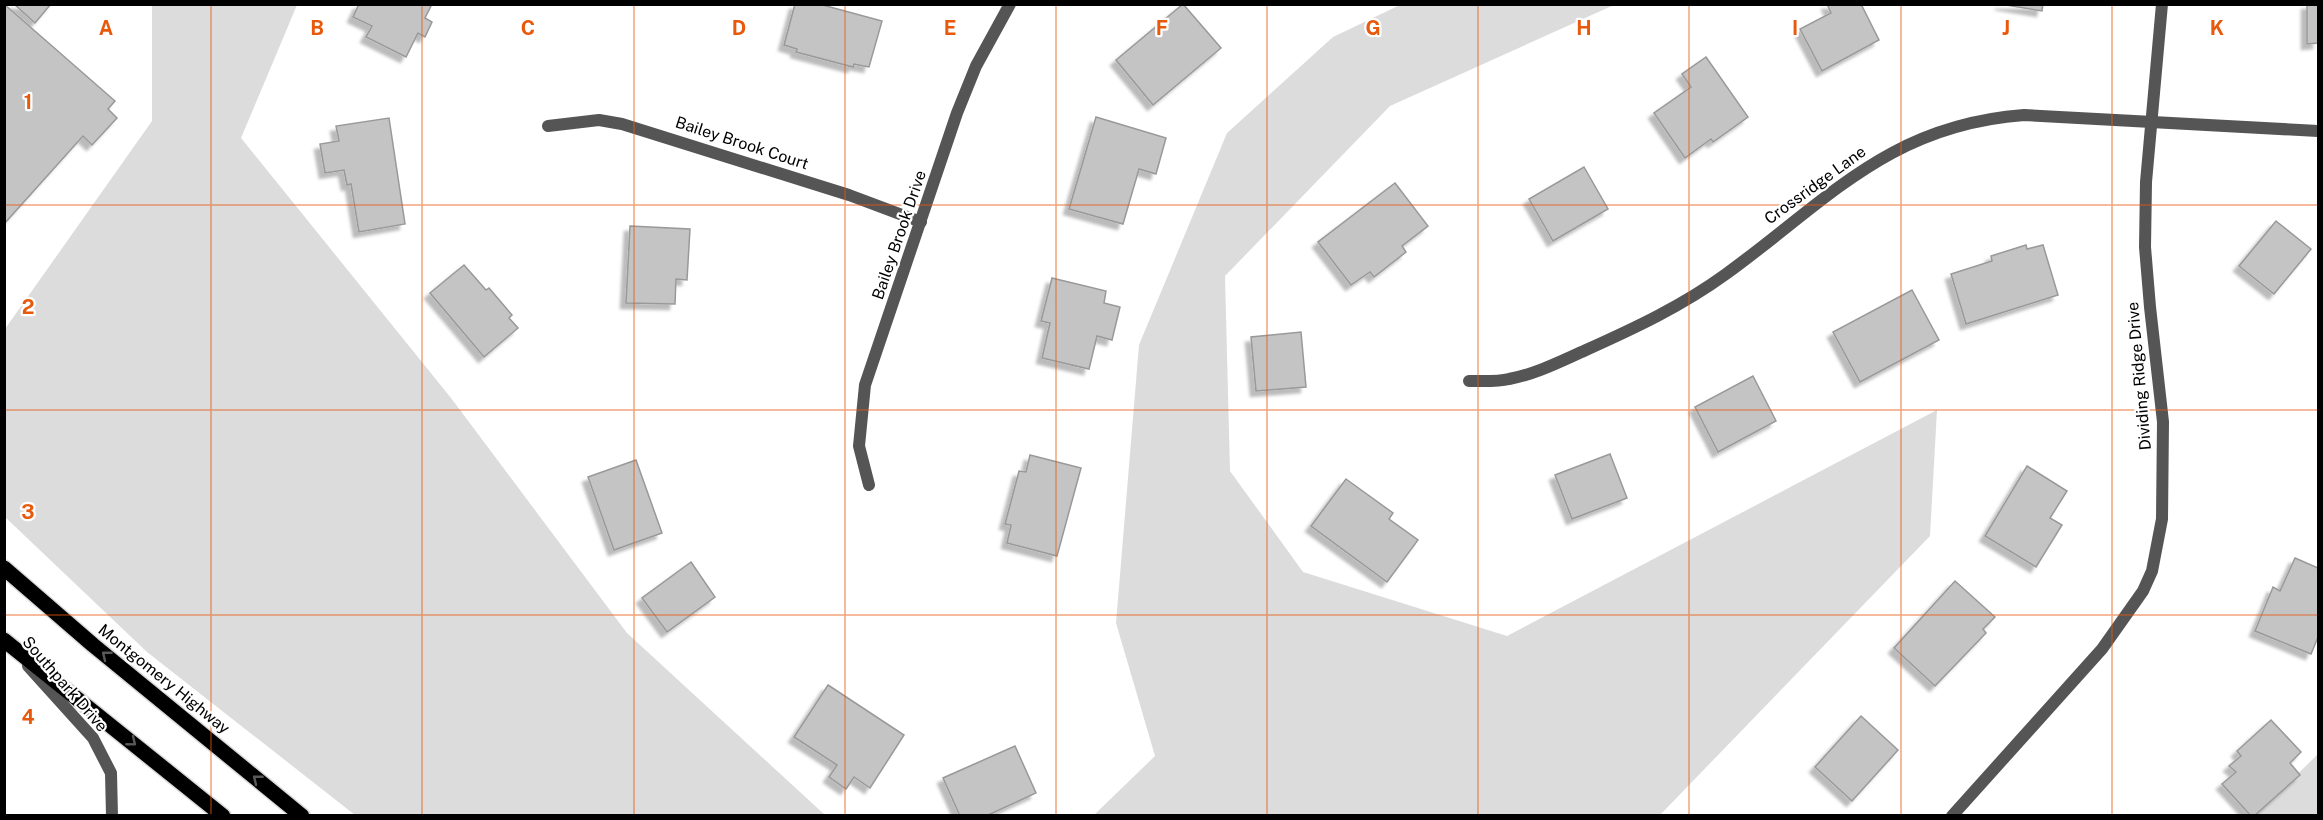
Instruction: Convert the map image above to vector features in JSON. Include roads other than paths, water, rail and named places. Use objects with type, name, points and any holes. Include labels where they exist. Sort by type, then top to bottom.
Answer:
[{"type":"main road","name":"Montgomery Highway","points":[[4,568],[93,645],[302,816]]},
{"type":"main road","points":[[6,641],[223,816]]},
{"type":"street","name":"Bailey Brook Drive","points":[[869,485],[860,446],[865,385],[976,66],[1010,4]]},
{"type":"street","name":"Dividing Ridge Drive","points":[[1952,816],[2102,649],[2143,591],[2152,572],[2162,519],[2163,422],[2145,247],[2146,182],[2162,4]]},
{"type":"street","name":"Crossridge Lane","points":[[1469,381],[1509,380],[1547,367],[1659,317],[1726,274],[1864,166],[1901,147],[1959,125],[1991,117],[2024,115],[2151,120],[2319,131]]},
{"type":"street","name":"Bailey Brook Court","points":[[548,126],[599,120],[622,124],[838,192],[921,222]]},
{"type":"street","name":"Southpark Drive","points":[[6,641],[93,738],[111,773],[112,816]]}]
